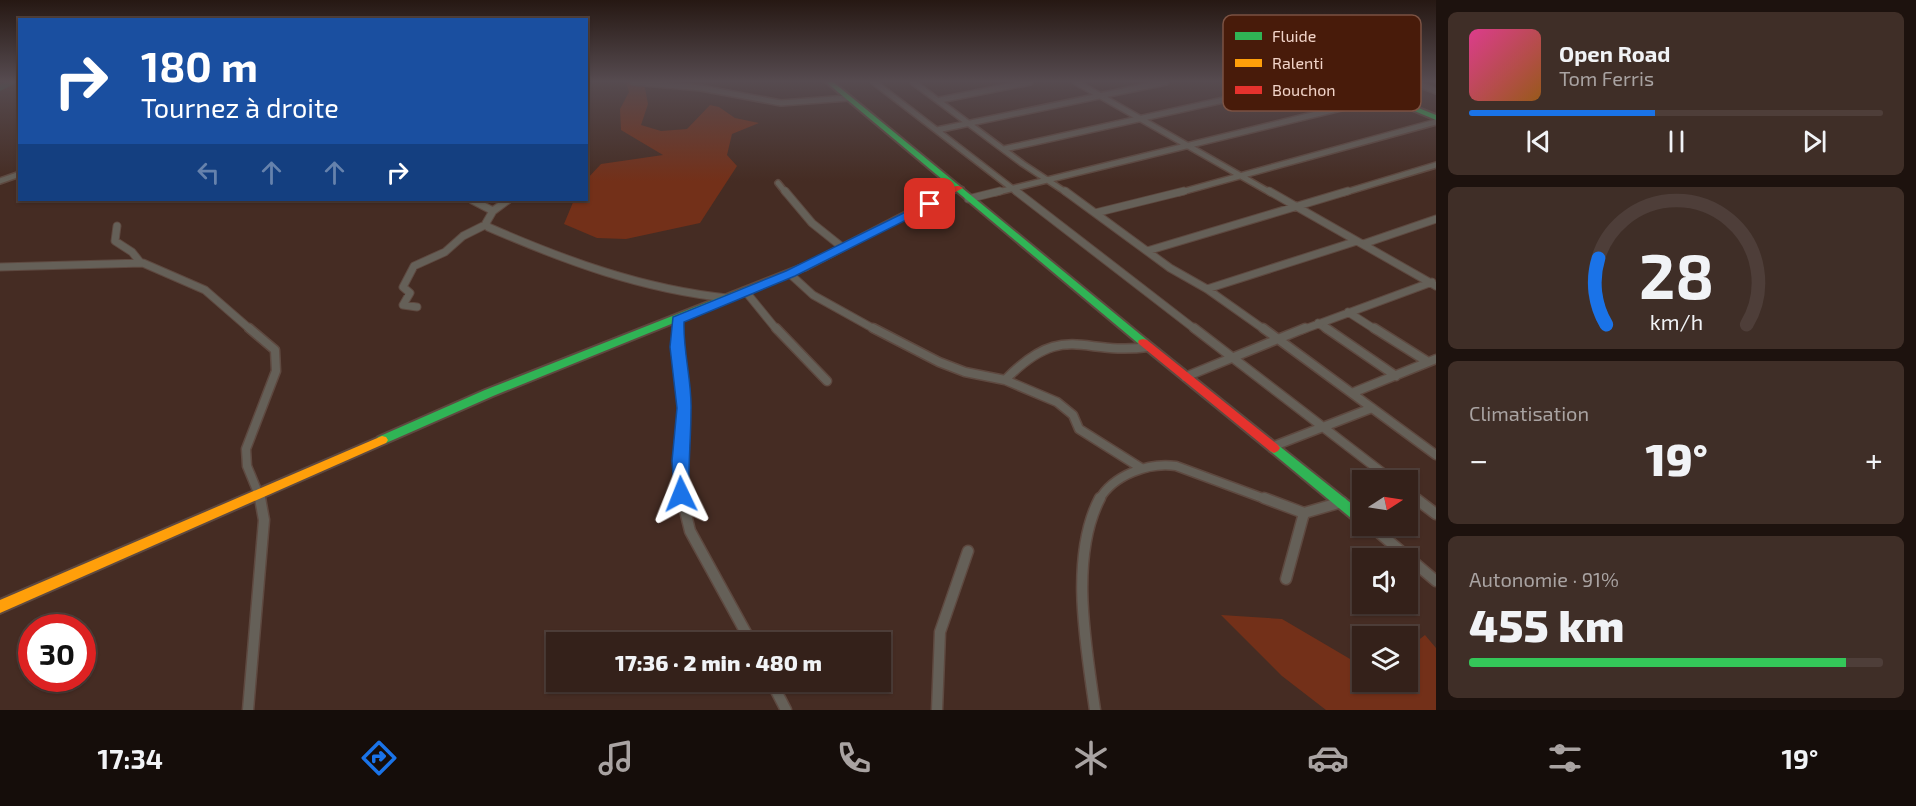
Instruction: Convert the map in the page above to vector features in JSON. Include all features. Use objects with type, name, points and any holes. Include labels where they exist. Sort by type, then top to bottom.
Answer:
[{"type":"street","points":[[869,115],[1148,347],[1352,510]]},
{"type":"street","points":[[917,115],[1379,470]]},
{"type":"street","points":[[959,115],[1170,268],[1208,289],[1436,455]]},
{"type":"street","points":[[937,130],[1016,115]]},
{"type":"street","points":[[1134,115],[1434,283]]},
{"type":"street","points":[[1004,149],[1158,115]]},
{"type":"street","points":[[968,198],[1014,189],[1047,178],[1311,115]]},
{"type":"street","points":[[1095,213],[1213,184],[1238,174],[1436,120]]},
{"type":"street","points":[[1147,251],[1231,228],[1294,206],[1436,165]]},
{"type":"street","points":[[0,181],[18,175]]},
{"type":"street","points":[[778,183],[812,223],[842,248]]},
{"type":"street","points":[[0,607],[170,535],[259,492],[489,393],[790,274],[959,188]]},
{"type":"street","points":[[474,201],[493,211]]},
{"type":"street","points":[[417,307],[403,305],[410,293],[404,286],[414,266],[445,252],[463,236],[485,225],[493,211],[507,201]]},
{"type":"street","points":[[1208,289],[1436,219]]},
{"type":"street","points":[[485,225],[585,268],[675,293],[726,298]]},
{"type":"street","points":[[117,226],[115,241],[132,252],[140,262]]},
{"type":"street","points":[[0,267],[140,262],[174,274],[205,290],[275,350],[276,371],[246,449],[245,462],[249,477],[259,492],[264,520],[248,710]]},
{"type":"street","points":[[790,274],[800,285],[827,304],[939,362],[965,372],[1005,380],[1057,402],[1073,415],[1079,429],[1141,468]]},
{"type":"street","points":[[1185,377],[1318,323],[1434,283]]},
{"type":"street","points":[[746,292],[783,336],[827,381]]},
{"type":"street","points":[[1348,312],[1432,361]]},
{"type":"street","points":[[677,320],[676,347],[684,408],[680,461],[681,494],[690,531],[746,632]]},
{"type":"street","points":[[1318,323],[1396,376]]},
{"type":"street","points":[[1005,380],[1032,355],[1049,347],[1071,345],[1125,350],[1148,347]]},
{"type":"street","points":[[1352,393],[1432,361]]},
{"type":"street","points":[[1274,446],[1372,408]]},
{"type":"street","points":[[1095,710],[1084,621],[1084,558],[1092,517],[1102,494],[1113,483],[1141,468],[1163,464],[1176,466],[1304,513],[1342,502]]},
{"type":"street","points":[[1418,500],[1436,514]]},
{"type":"street","points":[[1286,579],[1304,513]]},
{"type":"street","points":[[1383,536],[1436,581]]},
{"type":"street","points":[[936,710],[940,632],[968,551]]},
{"type":"street","points":[[777,692],[786,710]]},
{"type":"shaded area","points":[[620,115],[644,115],[641,125],[661,131],[687,129],[700,115],[731,115],[759,123],[732,134],[727,155],[737,166],[700,223],[626,239],[597,238],[564,224],[574,201],[588,201],[588,178],[601,164],[663,155],[621,130]]},
{"type":"shaded area","points":[[1221,615],[1282,619],[1352,660],[1352,692],[1418,692],[1418,640],[1425,635],[1436,648],[1436,710],[1326,710],[1282,676]]},
{"type":"traffic: fast","points":[[869,115],[1143,342]]},
{"type":"traffic: fast","points":[[1429,115],[1436,118]]},
{"type":"traffic: fast","points":[[382,440],[489,393],[804,267]]},
{"type":"traffic: fast","points":[[1274,448],[1352,511]]},
{"type":"traffic: slow","points":[[0,607],[382,440]]},
{"type":"traffic: jam","points":[[804,267],[959,188]]},
{"type":"traffic: jam","points":[[1143,342],[1274,448]]},
{"type":"route","points":[[681,494],[680,461],[684,408],[676,347],[677,320],[726,298],[790,274],[930,204]]}]
